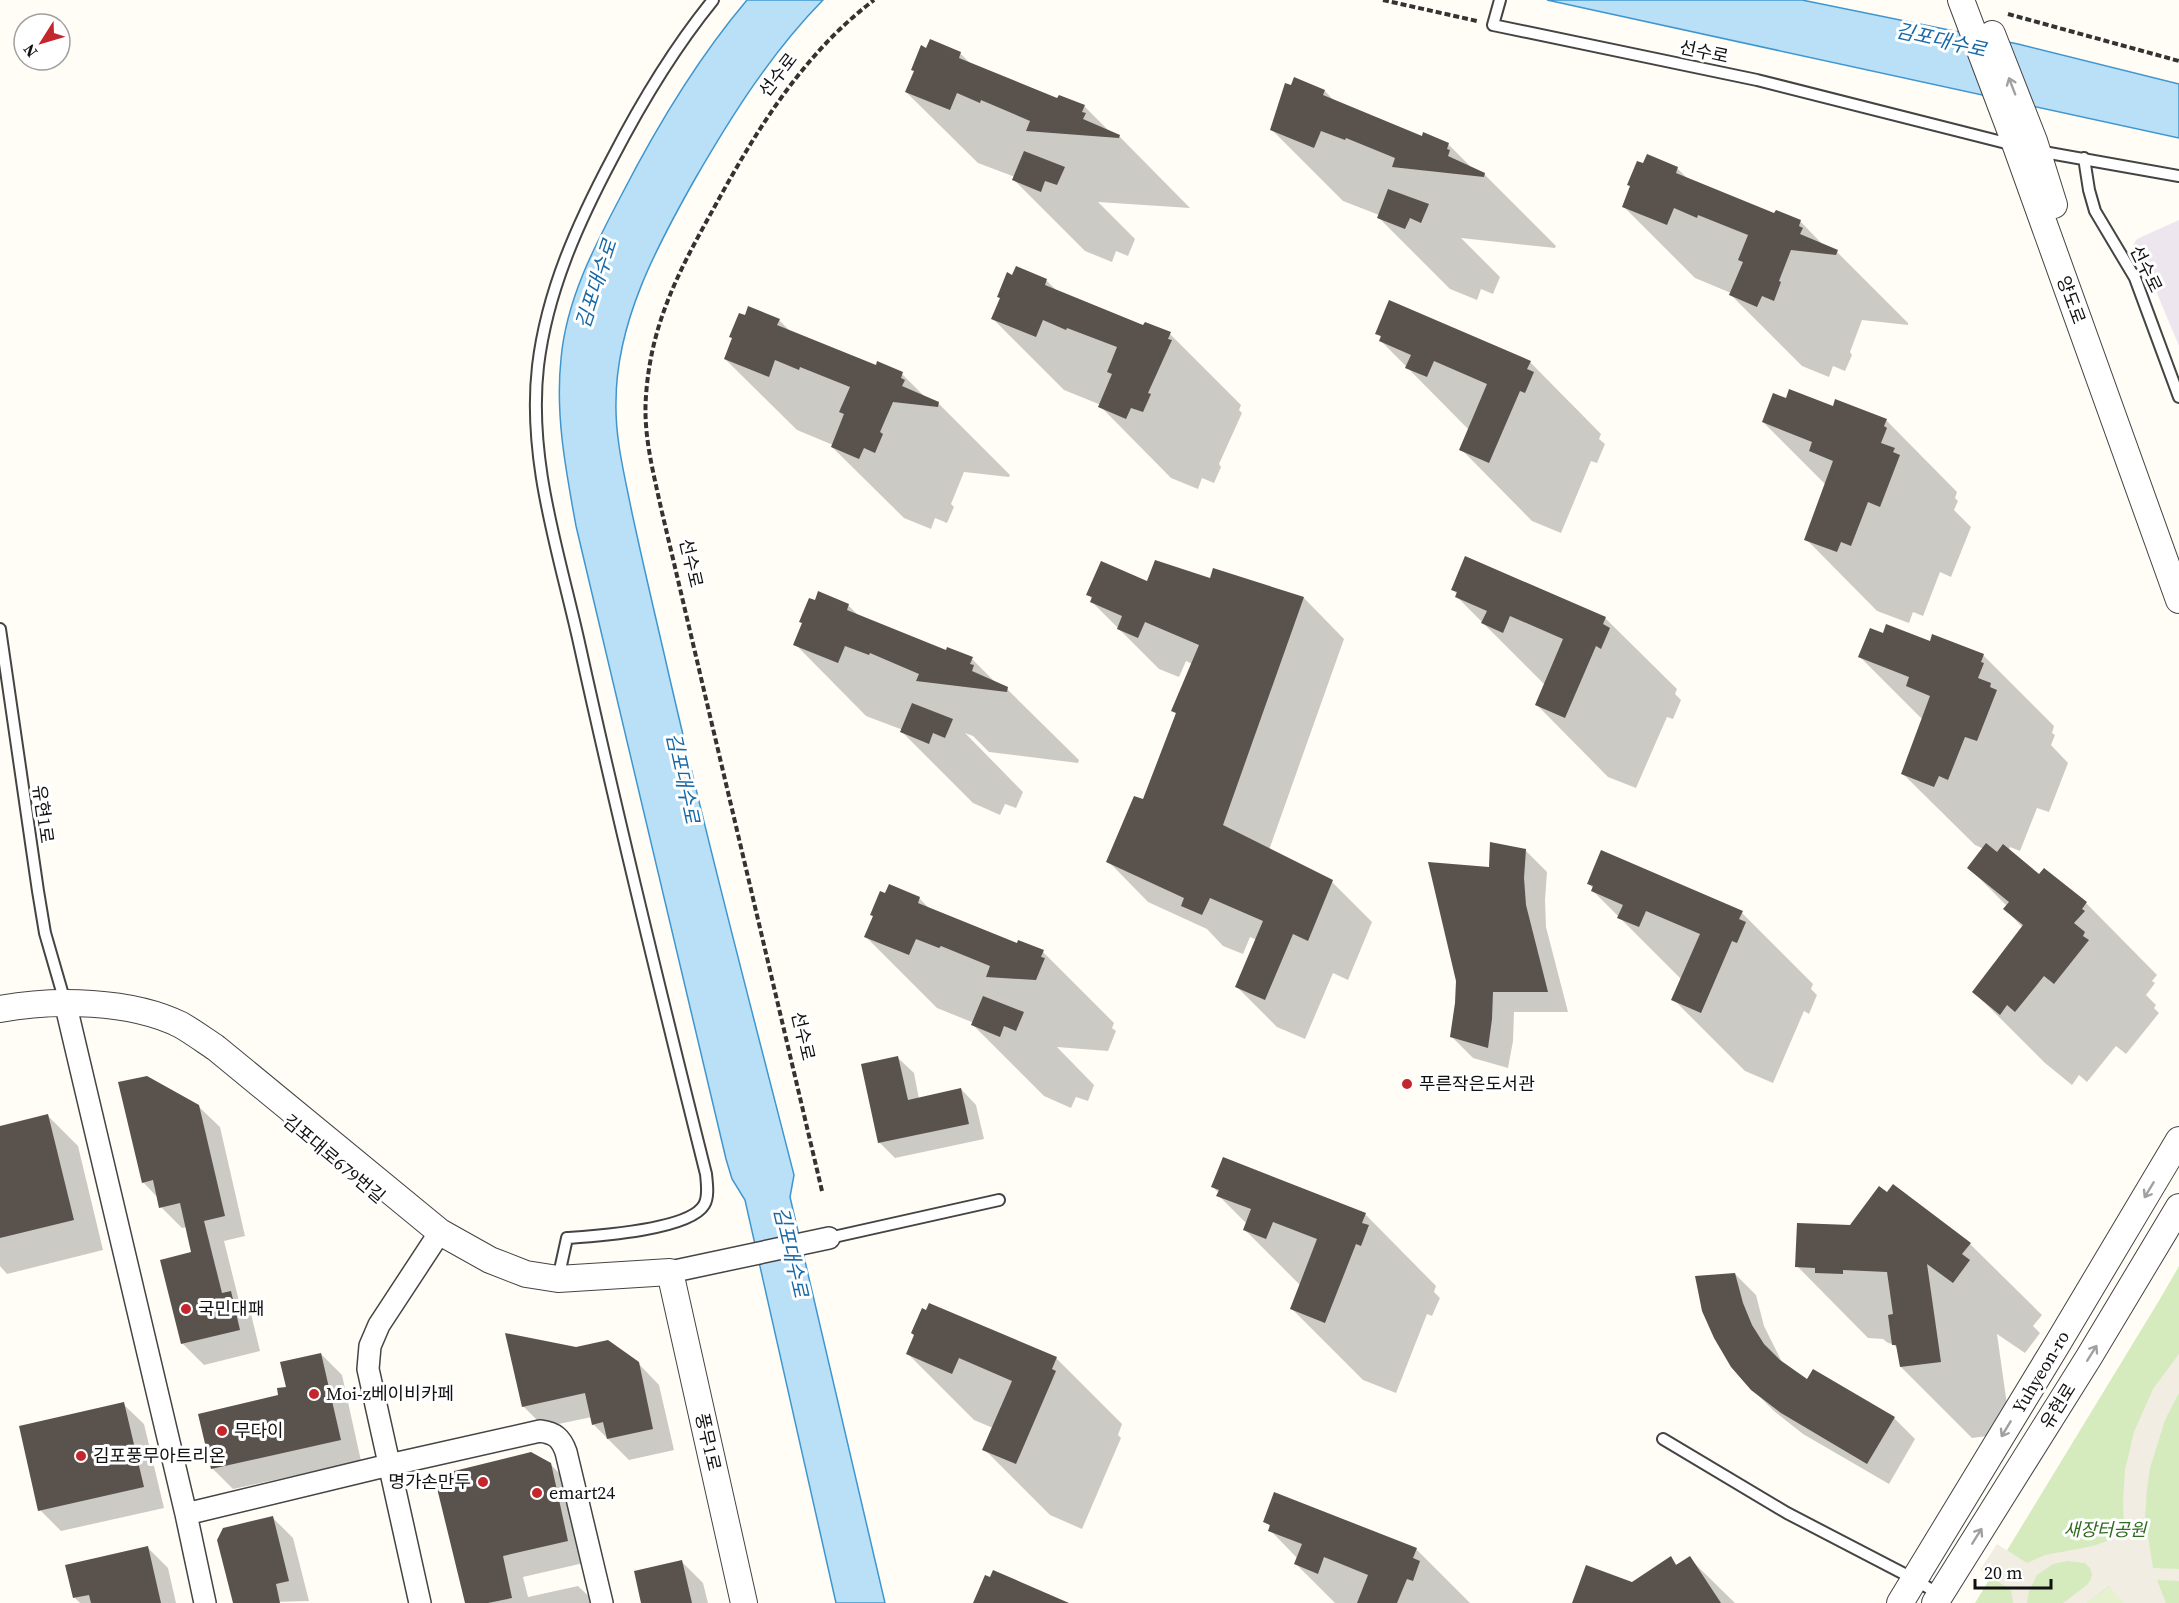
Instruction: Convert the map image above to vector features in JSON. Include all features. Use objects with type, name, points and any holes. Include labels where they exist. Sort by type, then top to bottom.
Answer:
[{"type":"street","name":"양도로","points":[[1975,9],[2179,556]]},
{"type":"street","name":"양도로","points":[[2024,143],[2179,600]]},
{"type":"street","name":"김포대로679번길","points":[[0,1008],[21,1005],[66,1009],[154,1028],[181,1040],[210,1059],[437,1238],[486,1272],[503,1279],[521,1286],[556,1292],[607,1290],[671,1277]]},
{"type":"street","name":"김포대로679번길","points":[[0,1023],[66,1009]]},
{"type":"street","points":[[66,1009],[205,1603]]},
{"type":"street","name":"Yuhyeon-ro","points":[[1900,1603],[2179,1140]]},
{"type":"street","name":"유현로","points":[[1937,1599],[2089,1358],[2179,1207]]},
{"type":"street","name":"김포대로679번길","points":[[437,1238],[525,1274],[558,1280],[671,1277]]},
{"type":"street","points":[[420,1603],[368,1369],[370,1346],[390,1306],[437,1238]]},
{"type":"street","points":[[671,1277],[715,1263],[829,1238]]},
{"type":"street","name":"풍무1로","points":[[671,1277],[673,1331],[699,1467],[731,1603]]},
{"type":"street","name":"풍무1로","points":[[671,1277],[744,1603]]},
{"type":"street","points":[[186,1514],[540,1431],[552,1433],[562,1440],[566,1452],[602,1603]]},
{"type":"lane","points":[[558,1280],[567,1238],[623,1233],[684,1220],[699,1213],[706,1203],[708,1189],[549,516],[537,444],[535,405],[538,366],[547,315],[562,266],[587,204],[656,79],[689,30],[713,0]]},
{"type":"lane","points":[[1493,25],[1500,0]]},
{"type":"lane","name":"선수로","points":[[1493,25],[1757,80],[2084,158],[2179,176]]},
{"type":"lane","name":"선수로","points":[[2084,158],[2088,190],[2095,211],[2135,278],[2179,397]]},
{"type":"lane","name":"유현1로","points":[[0,629],[45,933],[66,1009]]},
{"type":"lane","points":[[829,1238],[999,1200]]},
{"type":"lane","points":[[1663,1438],[1787,1513],[1914,1580],[1937,1599]]},
{"type":"path","name":"선수로","points":[[822,1191],[661,508],[648,447],[645,397],[662,312],[681,267],[740,159],[760,125],[798,74],[828,39],[874,0]]},
{"type":"path","points":[[1383,0],[1493,25]]},
{"type":"path","points":[[1975,9],[2179,61]]},
{"type":"shaded area","points":[[2179,220],[2179,346],[2148,272],[2133,245],[2137,239]]},
{"type":"shaded area","points":[[2179,1354],[2179,1393],[2165,1420],[2150,1468],[2145,1517],[2153,1568],[2179,1569],[2179,1581],[2157,1580],[2166,1603],[2123,1603],[2109,1586],[2087,1603],[2063,1603],[2087,1585],[2092,1574],[2085,1563],[2067,1561],[2053,1564],[2037,1575],[2029,1591],[2027,1603],[2013,1603],[2011,1590],[1980,1570],[1997,1544],[2027,1563],[2045,1555],[2093,1546],[2112,1539],[2124,1529],[2125,1470],[2134,1432],[2153,1389]]},
{"type":"green space","name":"새장터공원","points":[[2179,1266],[2179,1603],[1975,1603],[2160,1299]]},
{"type":"green space","points":[[2110,1586],[2123,1603],[2087,1603]]},
{"type":"water","name":"김포대수로","points":[[747,0],[823,0],[786,41],[738,108],[695,179],[653,258],[631,314],[623,343],[618,372],[617,428],[631,508],[678,715],[794,1175],[790,1197],[885,1603],[836,1603],[745,1200],[732,1179],[726,1159],[576,526],[560,422],[559,401],[564,337],[575,294],[592,253],[664,118],[711,46]]},
{"type":"water","name":"김포대수로","points":[[1547,0],[1802,0],[2018,44],[2179,84],[2179,138]]},
{"type":"building","points":[[930,39],[961,52],[959,58],[1057,98],[1059,95],[1085,105],[1082,112],[1086,113],[1083,119],[1120,135],[1119,138],[1026,131],[1030,121],[981,100],[980,103],[957,93],[950,110],[905,92],[921,45],[926,48]]},
{"type":"building","points":[[1294,77],[1325,90],[1323,95],[1422,136],[1423,132],[1449,143],[1448,156],[1485,173],[1484,177],[1392,167],[1395,158],[1346,138],[1345,140],[1321,131],[1314,148],[1270,130],[1285,83],[1291,85]]},
{"type":"building","points":[[1024,151],[1065,167],[1057,185],[1045,181],[1041,192],[1012,180]]},
{"type":"building","points":[[1647,154],[1678,167],[1676,173],[1774,213],[1776,210],[1801,220],[1799,226],[1803,228],[1800,234],[1838,250],[1836,255],[1791,250],[1774,301],[1762,296],[1757,307],[1729,295],[1743,262],[1738,260],[1748,235],[1674,208],[1667,225],[1622,207],[1630,186],[1627,185],[1637,161],[1643,163]]},
{"type":"building","points":[[1388,189],[1429,204],[1421,223],[1410,218],[1405,229],[1377,218]]},
{"type":"building","points":[[1016,266],[1047,279],[1045,285],[1143,325],[1145,322],[1171,332],[1168,339],[1172,340],[1148,393],[1151,394],[1143,412],[1131,408],[1126,419],[1098,407],[1112,374],[1107,372],[1117,347],[1043,320],[1036,337],[991,319],[1007,272],[1012,275]]},
{"type":"building","points":[[1389,300],[1531,361],[1527,369],[1534,372],[1525,393],[1520,391],[1489,463],[1459,450],[1487,384],[1434,361],[1427,377],[1405,368],[1411,355],[1379,341],[1381,336],[1375,334]]},
{"type":"building","points":[[748,306],[780,319],[777,325],[876,365],[877,361],[903,372],[901,378],[905,380],[902,386],[939,402],[938,407],[893,402],[880,432],[883,434],[875,453],[864,448],[859,459],[831,447],[844,414],[839,412],[850,387],[800,367],[799,370],[775,360],[769,377],[724,359],[732,338],[729,337],[739,313],[745,315]]},
{"type":"building","points":[[1789,389],[1833,406],[1835,399],[1887,419],[1884,426],[1887,428],[1881,443],[1895,448],[1893,452],[1900,455],[1880,507],[1868,502],[1851,546],[1841,542],[1837,552],[1804,540],[1833,461],[1809,451],[1812,442],[1762,422],[1773,393],[1786,398]]},
{"type":"building","points":[[1465,556],[1606,617],[1603,624],[1610,628],[1601,649],[1596,646],[1565,718],[1535,705],[1563,639],[1510,616],[1503,633],[1481,623],[1487,611],[1455,597],[1457,592],[1451,590]]},
{"type":"building","points":[[1155,560],[1210,578],[1213,568],[1304,597],[1223,825],[1333,880],[1308,941],[1293,934],[1265,1000],[1235,987],[1263,921],[1210,898],[1202,915],[1181,906],[1184,898],[1106,862],[1134,796],[1143,799],[1176,713],[1171,711],[1199,645],[1145,622],[1138,638],[1117,629],[1122,616],[1090,602],[1092,597],[1086,595],[1101,561],[1147,581]]},
{"type":"building","points":[[818,591],[849,604],[847,610],[946,650],[947,647],[973,657],[970,664],[974,665],[972,671],[1008,687],[1007,692],[916,681],[919,674],[870,653],[869,655],[845,646],[838,663],[793,645],[809,598],[815,600]]},
{"type":"building","points":[[1886,624],[1930,641],[1932,634],[1984,654],[1981,662],[1984,663],[1978,678],[1991,683],[1990,687],[1997,690],[1977,741],[1965,737],[1948,780],[1939,776],[1934,787],[1901,774],[1930,696],[1906,686],[1909,677],[1858,657],[1870,628],[1883,633]]},
{"type":"building","points":[[912,703],[953,719],[945,738],[933,733],[929,744],[900,732]]},
{"type":"building","points":[[1490,842],[1526,849],[1524,878],[1526,905],[1548,992],[1493,992],[1488,1048],[1450,1037],[1456,981],[1428,862],[1489,867]]},
{"type":"building","points":[[1986,843],[1997,852],[2003,844],[2039,874],[2044,868],[2087,902],[2082,909],[2085,911],[2074,923],[2085,932],[2083,936],[2089,940],[2054,984],[2044,976],[2015,1012],[2007,1005],[2000,1015],[1972,992],[2023,925],[2003,909],[2009,902],[1967,868]]},
{"type":"building","points":[[1601,850],[1743,911],[1739,919],[1746,922],[1737,943],[1732,941],[1701,1013],[1671,1000],[1700,934],[1646,911],[1639,927],[1617,918],[1623,905],[1591,891],[1593,886],[1587,884]]},
{"type":"building","points":[[889,884],[920,897],[918,903],[1017,943],[1018,940],[1044,950],[1041,957],[1045,958],[1036,980],[986,977],[990,966],[941,946],[939,948],[916,939],[909,955],[864,937],[880,891],[885,893]]},
{"type":"building","points":[[983,996],[1024,1012],[1016,1031],[1004,1026],[1000,1037],[971,1025]]},
{"type":"building","points":[[898,1056],[908,1100],[961,1088],[969,1124],[878,1143],[861,1064]]},
{"type":"building","points":[[147,1076],[199,1105],[225,1216],[204,1221],[222,1293],[231,1291],[240,1330],[181,1344],[160,1260],[191,1252],[180,1203],[159,1208],[153,1180],[142,1183],[118,1082]]},
{"type":"building","points":[[48,1114],[74,1220],[0,1238],[0,1126]]},
{"type":"building","points":[[1223,1157],[1366,1213],[1362,1223],[1369,1225],[1361,1246],[1356,1244],[1325,1323],[1290,1309],[1317,1239],[1273,1222],[1266,1239],[1243,1230],[1251,1209],[1216,1196],[1219,1190],[1211,1187]]},
{"type":"building","points":[[1893,1184],[1971,1243],[1962,1254],[1970,1260],[1953,1283],[1927,1264],[1941,1362],[1900,1367],[1896,1345],[1892,1345],[1888,1315],[1893,1314],[1887,1272],[1843,1270],[1843,1274],[1815,1273],[1815,1268],[1795,1267],[1797,1223],[1850,1225],[1879,1186],[1887,1192]]},
{"type":"building","points":[[1735,1273],[1752,1325],[1764,1344],[1780,1360],[1807,1379],[1813,1369],[1895,1417],[1867,1464],[1781,1413],[1751,1390],[1731,1367],[1702,1311],[1695,1276]]},
{"type":"building","points":[[929,1303],[1057,1357],[1052,1369],[1056,1371],[1016,1464],[982,1450],[1012,1381],[959,1358],[952,1374],[906,1354],[914,1335],[911,1333],[922,1308],[926,1310]]},
{"type":"building","points":[[505,1333],[576,1347],[608,1340],[639,1362],[653,1429],[607,1439],[603,1422],[592,1425],[585,1393],[522,1407]]},
{"type":"building","points":[[321,1353],[341,1440],[211,1469],[198,1414],[278,1395],[277,1388],[286,1387],[280,1362]]},
{"type":"building","name":"김포풍무아트리온","points":[[124,1402],[144,1487],[38,1511],[19,1426]]},
{"type":"building","points":[[531,1452],[551,1463],[568,1541],[503,1556],[512,1598],[488,1603],[465,1603],[436,1484],[442,1474]]},
{"type":"building","points":[[1274,1492],[1417,1548],[1413,1558],[1420,1561],[1413,1581],[1407,1579],[1397,1603],[1357,1603],[1368,1575],[1324,1557],[1318,1574],[1294,1564],[1302,1544],[1268,1531],[1270,1525],[1263,1522]]},
{"type":"building","points":[[273,1516],[289,1581],[276,1584],[280,1603],[233,1603],[217,1540],[223,1528]]},
{"type":"building","points":[[148,1546],[161,1603],[91,1603],[89,1595],[73,1598],[65,1565]]},
{"type":"building","points":[[1671,1556],[1676,1565],[1690,1556],[1721,1603],[1572,1603],[1586,1565],[1632,1582]]},
{"type":"building","points":[[682,1560],[692,1603],[641,1603],[634,1571]]},
{"type":"building","points":[[993,1570],[1069,1603],[973,1603],[985,1575],[990,1577]]},
{"type":"place","name":"푸른작은도서관","points":[[1407,1084]]},
{"type":"place","name":"국민대패","points":[[186,1309]]},
{"type":"place","name":"Moi-z베이비카페","points":[[314,1394]]},
{"type":"place","name":"무다이","points":[[222,1431]]},
{"type":"place","name":"김포풍무아트리온","points":[[81,1456]]},
{"type":"place","name":"명가손만두","points":[[483,1482]]},
{"type":"place","name":"emart24","points":[[537,1493]]}]
